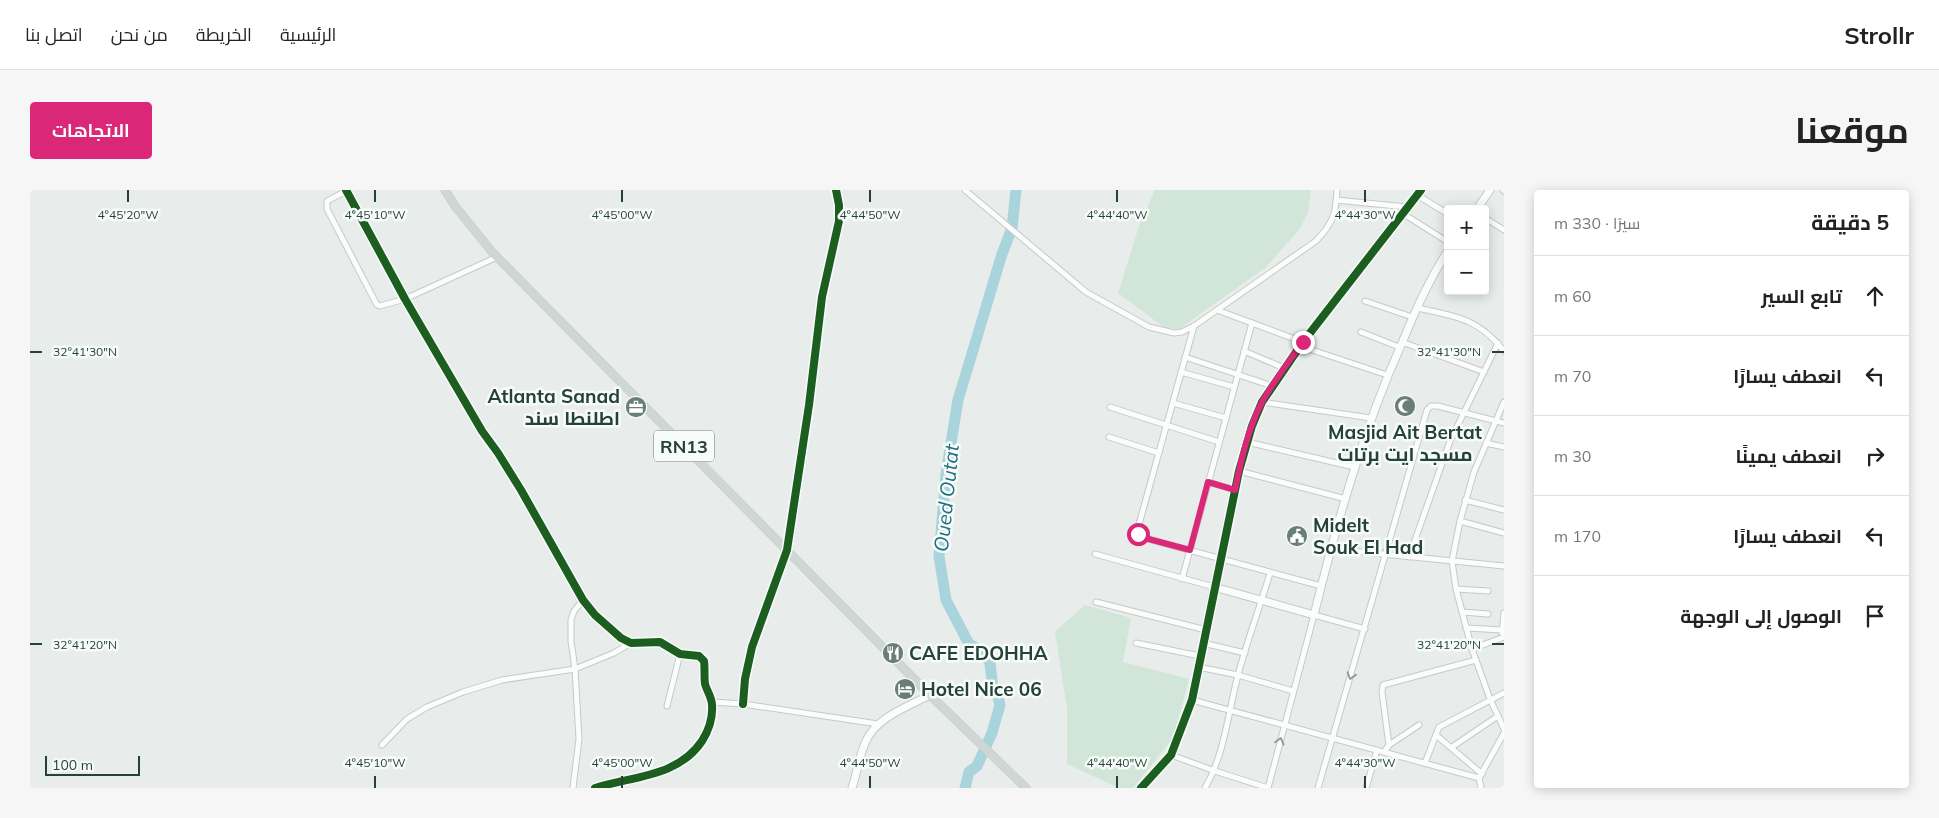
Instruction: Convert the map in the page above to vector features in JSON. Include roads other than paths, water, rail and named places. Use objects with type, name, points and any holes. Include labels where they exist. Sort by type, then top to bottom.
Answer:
[{"type":"main road","name":"RN13","points":[[445,190],[454,206],[497,257],[930,695],[1026,788]]},
{"type":"street","points":[[497,257],[404,299],[386,306],[377,305],[326,205],[327,201],[346,190],[404,299],[482,431],[521,490],[583,600],[621,638],[631,642],[660,642],[680,654],[699,656],[704,660],[705,682],[712,702],[710,726],[691,755],[670,768],[654,774],[622,780],[595,788]]},
{"type":"street","points":[[743,704],[746,671],[752,647],[787,550],[809,405],[822,298],[839,221],[839,205],[836,190]]},
{"type":"street","points":[[964,190],[1013,229],[1086,292],[1149,327],[1174,333],[1182,332],[1194,326],[1316,241],[1330,225],[1334,217],[1337,190]]},
{"type":"street","points":[[1480,205],[1490,190]]},
{"type":"street","points":[[1141,788],[1171,755],[1192,700],[1239,471],[1247,442],[1262,402],[1301,344],[1419,192],[1444,211]]},
{"type":"street","points":[[1336,200],[1407,207]]},
{"type":"street","points":[[1402,213],[1444,239]]},
{"type":"street","points":[[1489,221],[1504,230]]},
{"type":"street","points":[[1171,755],[1215,772],[1268,788],[1354,468],[1387,375],[1412,317],[1444,257]]},
{"type":"street","points":[[1365,302],[1412,317]]},
{"type":"street","points":[[1417,308],[1466,319],[1488,333],[1504,351]]},
{"type":"street","points":[[1217,310],[1301,344],[1387,375]]},
{"type":"street","points":[[1182,578],[1252,323]]},
{"type":"street","points":[[1194,326],[1138,528],[1138,534],[1141,537],[1321,586]]},
{"type":"street","points":[[1361,332],[1484,372]]},
{"type":"street","points":[[1409,557],[1450,441],[1498,343]]},
{"type":"street","points":[[1244,351],[1284,368]]},
{"type":"street","points":[[1185,357],[1272,386]]},
{"type":"street","points":[[1181,372],[1234,387]]},
{"type":"street","points":[[1262,402],[1371,418]]},
{"type":"street","points":[[1481,788],[1480,776],[1504,731],[1472,649],[1456,589],[1452,561],[1465,500],[1474,472],[1504,402]]},
{"type":"street","points":[[1173,403],[1226,418]]},
{"type":"street","points":[[1318,788],[1428,408],[1438,406],[1504,423]]},
{"type":"street","points":[[1110,408],[1219,442]]},
{"type":"street","points":[[1109,437],[1159,453]]},
{"type":"street","points":[[1247,442],[1354,468]]},
{"type":"street","points":[[1486,443],[1504,448]]},
{"type":"street","points":[[1239,471],[1346,499]]},
{"type":"street","points":[[1208,482],[1235,490]]},
{"type":"street","points":[[1465,500],[1504,510]]},
{"type":"street","points":[[1460,521],[1504,533]]},
{"type":"street","points":[[1332,549],[1504,566]]},
{"type":"street","points":[[1096,554],[1365,629]]},
{"type":"street","points":[[1205,788],[1215,772],[1238,675],[1270,573]]},
{"type":"street","points":[[1456,589],[1488,591]]},
{"type":"street","points":[[574,788],[579,739],[571,620],[574,611],[583,600]]},
{"type":"street","points":[[1096,602],[1206,630]]},
{"type":"street","points":[[1462,612],[1488,614]]},
{"type":"street","points":[[1472,649],[1504,638],[1502,630],[1504,613]]},
{"type":"street","points":[[1466,628],[1502,630]]},
{"type":"street","points":[[382,746],[416,712],[458,694],[502,680],[575,669],[614,653],[631,642]]},
{"type":"street","points":[[1136,643],[1200,656]]},
{"type":"street","points":[[1203,643],[1246,653]]},
{"type":"street","points":[[667,706],[680,654]]},
{"type":"street","points":[[1389,745],[1382,692],[1383,685],[1476,660]]},
{"type":"street","points":[[1198,667],[1238,675],[1293,691]]},
{"type":"street","points":[[1425,763],[1439,727],[1504,693]]},
{"type":"street","points":[[852,788],[865,742],[878,724],[930,695]]},
{"type":"street","points":[[1192,700],[1480,776]]},
{"type":"street","points":[[712,702],[743,704],[878,724]]},
{"type":"street","points":[[1452,747],[1498,716]]},
{"type":"street","points":[[1384,752],[1389,745],[1419,725]]},
{"type":"street","points":[[1436,735],[1452,747],[1480,776]]},
{"type":"street","points":[[1366,788],[1377,750]]},
{"type":"waterway","name":"Oued Outat","points":[[965,788],[969,772],[977,766],[992,733],[1000,705],[997,694],[993,689],[990,663],[983,652],[969,644],[946,600],[939,556],[946,474],[958,400],[1002,254],[1012,228],[1016,190]]},
{"type":"place","name":"Masjid Ait Bertat مسجد ايت برتات","points":[[1405,406]]},
{"type":"place","name":"Atlanta Sanad اطلنطا سند","points":[[636,407]]},
{"type":"place","name":"Midelt Souk El Had","points":[[1297,536]]},
{"type":"place","name":"CAFE EDOHHA","points":[[893,653]]},
{"type":"place","name":"Hotel Nice 06","points":[[905,689]]}]
